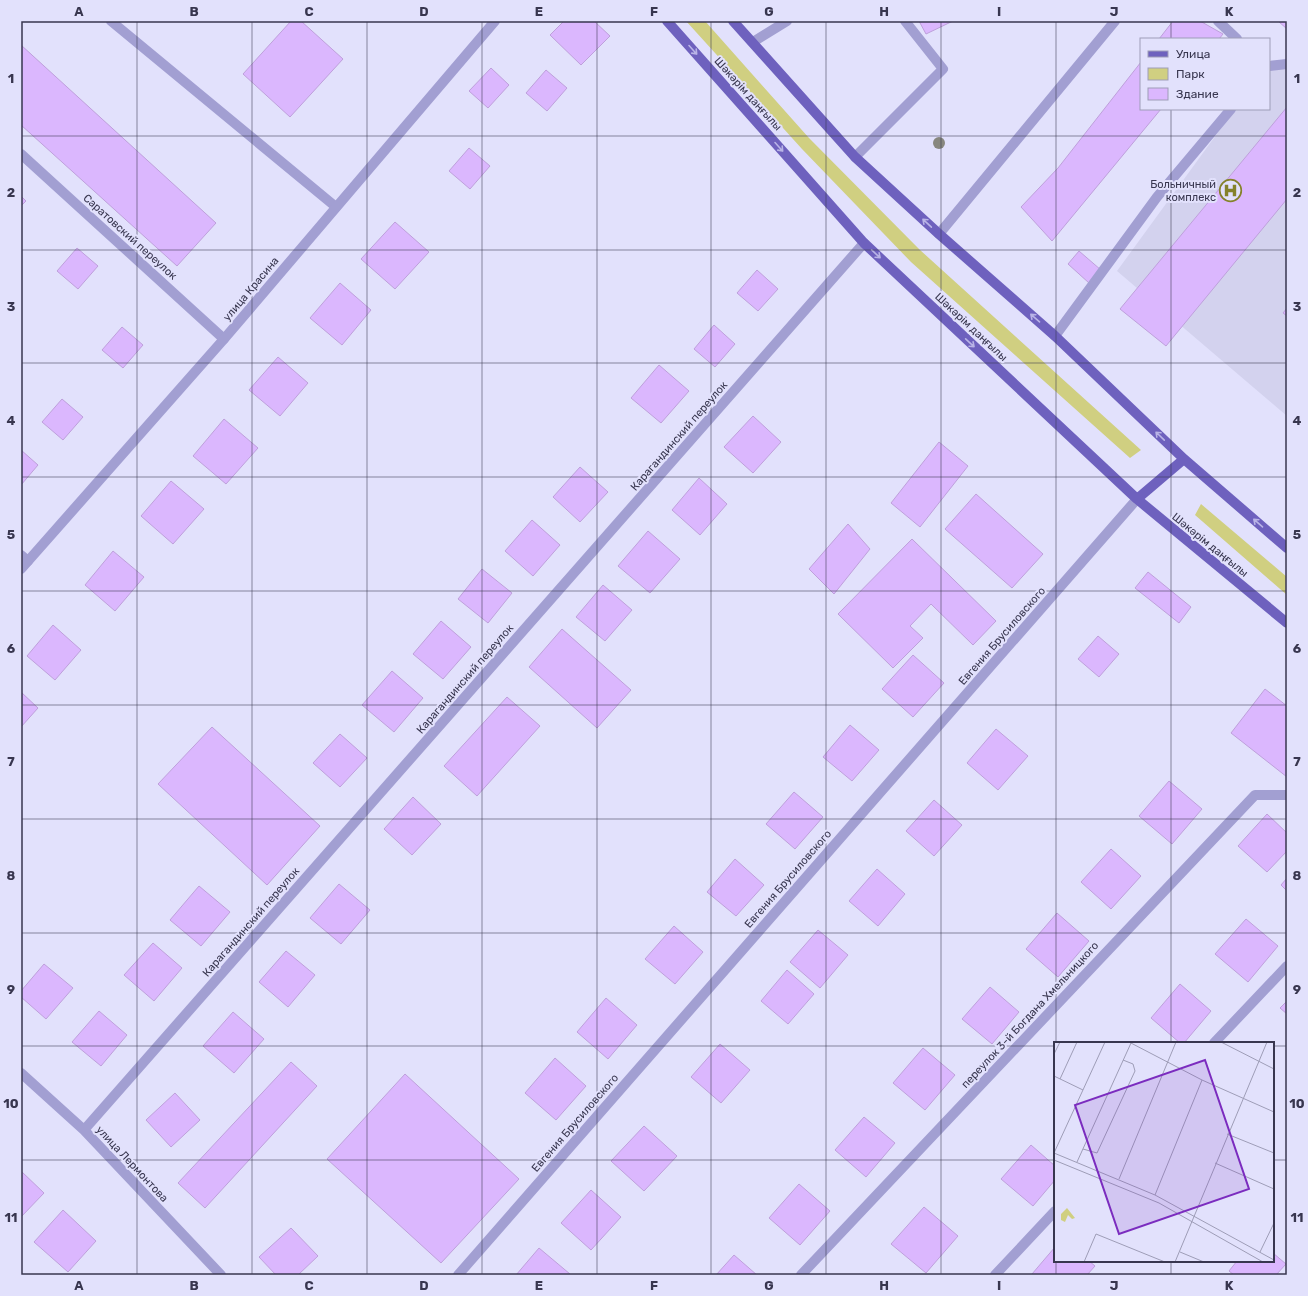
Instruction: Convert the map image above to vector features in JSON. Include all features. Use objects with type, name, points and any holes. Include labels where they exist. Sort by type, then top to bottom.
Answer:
[{"type":"main road","name":"Шәкәрім даңғылы","points":[[667,21],[864,243],[1137,500],[1287,623]]},
{"type":"main road","points":[[733,21],[855,157],[939,234],[1056,336],[1184,459],[1287,548]]},
{"type":"main road","points":[[1137,500],[1184,459]]},
{"type":"street","points":[[111,21],[336,207]]},
{"type":"street","name":"улица Красина","points":[[23,562],[224,339],[495,21]]},
{"type":"street","points":[[753,42],[787,21]]},
{"type":"street","points":[[855,157],[943,69],[905,21]]},
{"type":"street","points":[[939,234],[1115,21]]},
{"type":"street","points":[[1218,21],[1236,38]]},
{"type":"street","points":[[1270,66],[1287,64]]},
{"type":"street","points":[[1056,336],[1157,198],[1230,110]]},
{"type":"street","name":"Саратовский переулок","points":[[21,154],[224,339]]},
{"type":"street","name":"Карагандинский переулок","points":[[84,1130],[864,243]]},
{"type":"street","name":"Евгения Брусиловского","points":[[458,1275],[1137,500]]},
{"type":"street","name":"переулок 3-й Богдана Хмельницкого","points":[[801,1275],[1255,795],[1287,795]]},
{"type":"street","points":[[1215,1042],[1287,966]]},
{"type":"street","name":"улица Лермонтова","points":[[21,1073],[84,1130],[221,1275]]},
{"type":"street","points":[[995,1275],[1054,1212]]},
{"type":"shaded area","name":"Больничный комплекс","points":[[1287,58],[1287,416],[1117,271],[1234,110],[1270,110],[1270,65]]},
{"type":"green space","points":[[686,21],[705,21],[809,138],[920,250],[1141,450],[1130,458],[911,262],[802,149]]},
{"type":"green space","points":[[1201,504],[1287,577],[1287,595],[1195,515]]},
{"type":"building","points":[[291,21],[301,21],[343,59],[290,117],[243,74]]},
{"type":"building","points":[[564,21],[594,21],[610,36],[581,65],[550,35]]},
{"type":"building","points":[[919,21],[953,21],[926,34]]},
{"type":"building","points":[[1173,21],[1200,21],[1223,34],[1220,38],[1160,38]]},
{"type":"building","points":[[1278,21],[1287,21],[1287,29]]},
{"type":"building","points":[[21,45],[216,223],[177,266],[21,125]]},
{"type":"building","points":[[1140,63],[1140,110],[1160,110],[1052,241],[1021,207],[1058,168]]},
{"type":"building","points":[[491,68],[509,85],[488,108],[469,91]]},
{"type":"building","points":[[546,70],[567,88],[547,111],[526,93]]},
{"type":"building","points":[[1287,107],[1287,199],[1166,346],[1120,309]]},
{"type":"building","points":[[469,148],[490,166],[470,189],[449,171]]},
{"type":"building","points":[[21,196],[26,201],[21,206]]},
{"type":"building","points":[[395,222],[429,252],[395,289],[361,259]]},
{"type":"building","points":[[77,248],[98,266],[78,289],[57,271]]},
{"type":"building","points":[[1079,251],[1101,270],[1089,283],[1068,264]]},
{"type":"building","points":[[757,270],[778,289],[758,311],[737,293]]},
{"type":"building","points":[[340,283],[371,310],[342,345],[310,318]]},
{"type":"building","points":[[1287,308],[1287,316],[1283,313]]},
{"type":"building","points":[[714,325],[735,344],[715,367],[694,349]]},
{"type":"building","points":[[122,327],[143,345],[123,368],[102,350]]},
{"type":"building","points":[[278,357],[308,383],[280,416],[249,390]]},
{"type":"building","points":[[659,365],[689,391],[661,423],[631,398]]},
{"type":"building","points":[[62,399],[83,417],[63,440],[42,422]]},
{"type":"building","points":[[753,416],[781,442],[753,473],[724,447]]},
{"type":"building","points":[[224,419],[258,448],[226,484],[193,456]]},
{"type":"building","points":[[939,442],[968,466],[920,527],[891,503]]},
{"type":"building","points":[[21,450],[38,465],[21,485]]},
{"type":"building","points":[[580,467],[608,492],[580,522],[553,497]]},
{"type":"building","points":[[699,478],[727,504],[700,535],[672,510]]},
{"type":"building","points":[[171,481],[204,509],[173,544],[141,516]]},
{"type":"building","points":[[976,494],[1043,554],[1012,588],[945,529]]},
{"type":"building","points":[[532,520],[560,545],[533,576],[505,551]]},
{"type":"building","points":[[848,524],[870,549],[834,594],[809,569]]},
{"type":"building","points":[[648,531],[680,559],[650,593],[618,566]]},
{"type":"building","points":[[912,539],[996,621],[973,645],[931,604],[910,626],[923,638],[893,668],[838,614]]},
{"type":"building","points":[[113,551],[144,577],[115,611],[85,585]]},
{"type":"building","points":[[482,569],[512,593],[488,623],[458,599]]},
{"type":"building","points":[[1148,572],[1191,607],[1179,623],[1135,588]]},
{"type":"building","points":[[603,585],[632,610],[605,641],[576,617]]},
{"type":"building","points":[[441,621],[471,647],[443,679],[413,654]]},
{"type":"building","points":[[53,625],[81,650],[55,680],[27,656]]},
{"type":"building","points":[[562,629],[631,690],[597,728],[529,667]]},
{"type":"building","points":[[1098,636],[1119,654],[1099,677],[1078,659]]},
{"type":"building","points":[[913,655],[944,683],[913,717],[882,689]]},
{"type":"building","points":[[392,671],[423,698],[394,732],[362,705]]},
{"type":"building","points":[[1265,689],[1287,706],[1287,777],[1231,733]]},
{"type":"building","points":[[21,692],[38,708],[21,727]]},
{"type":"building","points":[[507,697],[540,726],[477,796],[444,766]]},
{"type":"building","points":[[850,725],[879,750],[852,781],[823,757]]},
{"type":"building","points":[[212,727],[320,826],[267,885],[158,784]]},
{"type":"building","points":[[996,729],[1028,756],[998,790],[967,763]]},
{"type":"building","points":[[340,734],[367,758],[340,787],[313,763]]},
{"type":"building","points":[[1169,781],[1202,809],[1172,844],[1139,816]]},
{"type":"building","points":[[794,792],[823,817],[795,849],[766,824]]},
{"type":"building","points":[[413,797],[441,824],[412,855],[384,829]]},
{"type":"building","points":[[934,800],[962,825],[934,856],[906,831]]},
{"type":"building","points":[[1267,814],[1287,833],[1287,851],[1267,872],[1238,846]]},
{"type":"building","points":[[1111,849],[1141,876],[1111,909],[1081,882]]},
{"type":"building","points":[[735,859],[764,885],[736,916],[707,892]]},
{"type":"building","points":[[877,869],[905,894],[878,926],[849,901]]},
{"type":"building","points":[[1287,878],[1287,891],[1281,885]]},
{"type":"building","points":[[339,884],[370,910],[341,944],[310,918]]},
{"type":"building","points":[[199,886],[230,912],[201,946],[170,920]]},
{"type":"building","points":[[1057,913],[1089,941],[1058,977],[1026,949]]},
{"type":"building","points":[[1246,919],[1278,946],[1248,982],[1215,954]]},
{"type":"building","points":[[674,926],[703,952],[675,984],[645,959]]},
{"type":"building","points":[[818,930],[848,955],[820,988],[790,962]]},
{"type":"building","points":[[153,943],[182,968],[154,1001],[124,975]]},
{"type":"building","points":[[286,951],[315,975],[288,1007],[259,982]]},
{"type":"building","points":[[44,964],[73,988],[46,1019],[21,997],[21,991]]},
{"type":"building","points":[[787,970],[814,994],[788,1024],[761,1001]]},
{"type":"building","points":[[1180,984],[1211,1011],[1185,1042],[1179,1042],[1151,1018]]},
{"type":"building","points":[[990,987],[1019,1012],[992,1044],[962,1019]]},
{"type":"building","points":[[606,998],[637,1025],[608,1059],[577,1032]]},
{"type":"building","points":[[1287,1001],[1287,1014],[1280,1008]]},
{"type":"building","points":[[99,1011],[127,1035],[101,1066],[72,1042]]},
{"type":"building","points":[[233,1012],[264,1039],[234,1073],[203,1046]]},
{"type":"building","points":[[720,1044],[750,1070],[721,1103],[691,1077]]},
{"type":"building","points":[[923,1048],[955,1075],[925,1110],[893,1083]]},
{"type":"building","points":[[555,1058],[586,1086],[556,1120],[525,1093]]},
{"type":"building","points":[[291,1062],[317,1086],[205,1208],[178,1183]]},
{"type":"building","points":[[405,1074],[519,1179],[441,1263],[327,1159]]},
{"type":"building","points":[[175,1093],[200,1120],[171,1147],[146,1120]]},
{"type":"building","points":[[864,1117],[895,1143],[866,1177],[835,1150]]},
{"type":"building","points":[[644,1126],[677,1156],[644,1191],[611,1161]]},
{"type":"building","points":[[1031,1145],[1054,1165],[1054,1181],[1033,1206],[1001,1179]]},
{"type":"building","points":[[21,1171],[44,1193],[21,1217]]},
{"type":"building","points":[[799,1184],[830,1211],[800,1245],[769,1218]]},
{"type":"building","points":[[591,1190],[621,1217],[591,1250],[561,1223]]},
{"type":"building","points":[[924,1207],[958,1236],[926,1273],[891,1244]]},
{"type":"building","points":[[63,1210],[96,1241],[68,1272],[34,1242]]},
{"type":"building","points":[[291,1228],[318,1256],[298,1275],[276,1275],[259,1257]]},
{"type":"building","points":[[539,1248],[570,1274],[516,1275]]},
{"type":"building","points":[[1054,1248],[1054,1262],[1090,1262],[1095,1266],[1087,1275],[1032,1274]]},
{"type":"building","points":[[1274,1254],[1286,1264],[1276,1275],[1234,1275],[1229,1271],[1236,1262],[1274,1262]]},
{"type":"building","points":[[734,1255],[757,1275],[716,1275]]},
{"type":"place","name":"Больничный комплекс","points":[[1231,190]]}]
